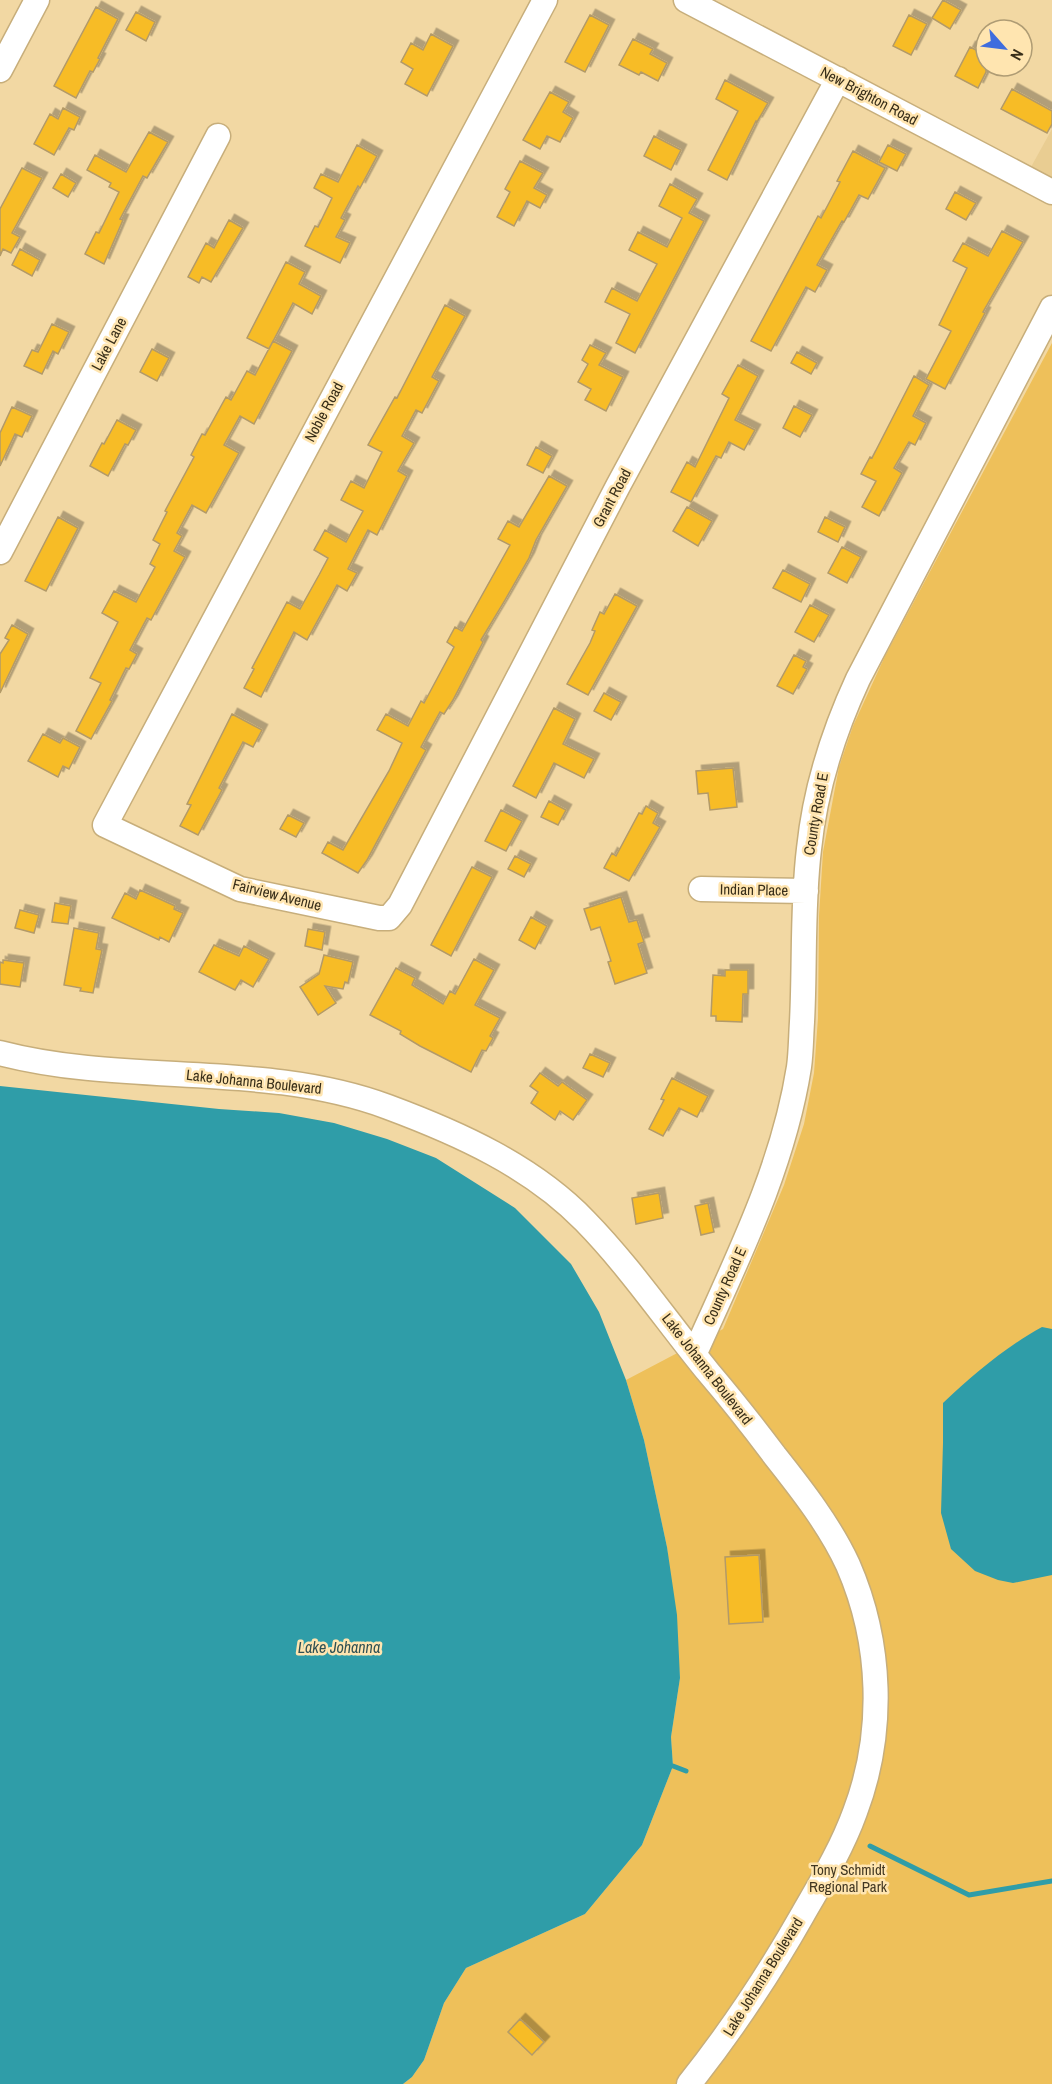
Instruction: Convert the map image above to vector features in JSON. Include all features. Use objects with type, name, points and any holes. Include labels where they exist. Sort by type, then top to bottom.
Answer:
[{"type":"street","points":[[0,70],[37,0]]},
{"type":"street","name":"Noble Road","points":[[105,825],[436,200],[545,0]]},
{"type":"street","name":"New Brighton Road","points":[[686,0],[1052,192]]},
{"type":"street","name":"Grant Road","points":[[388,918],[400,905],[618,486],[838,79]]},
{"type":"street","name":"Lake Lane","points":[[0,552],[218,136]]},
{"type":"street","name":"County Road E","points":[[695,1353],[762,1200],[792,1109],[799,1064],[808,850],[822,779],[836,731],[851,694],[1052,308]]},
{"type":"street","name":"Fairview Avenue","points":[[105,825],[240,889],[388,918]]},
{"type":"street","name":"Indian Place","points":[[701,889],[806,891]]},
{"type":"street","name":"Lake Johanna Boulevard","points":[[0,1053],[74,1067],[290,1083],[339,1092],[382,1105],[441,1129],[513,1165],[549,1189],[584,1220],[695,1353],[806,1496],[842,1553],[859,1592],[869,1631],[874,1665],[877,1707],[873,1746],[855,1814],[840,1847],[758,1990],[689,2084]]},
{"type":"shaded area","points":[[1052,129],[1052,179],[1031,167]]},
{"type":"green space","name":"Tony Schmidt Regional Park","points":[[1052,343],[1052,2084],[403,2084],[412,2077],[424,2060],[444,2003],[466,1968],[585,1914],[642,1845],[673,1766],[671,1737],[680,1678],[667,1547],[644,1440],[626,1380],[723,1329],[784,1185],[804,1124],[814,1073],[823,852],[839,767],[853,726],[885,656]]},
{"type":"water","name":"Lake Johanna","points":[[0,1086],[279,1113],[334,1123],[387,1139],[436,1158],[515,1208],[571,1264],[599,1312],[626,1380],[644,1440],[667,1547],[677,1615],[680,1678],[671,1737],[673,1766],[642,1845],[585,1914],[466,1968],[444,2003],[424,2060],[412,2077],[403,2084],[0,2084]]},
{"type":"water","points":[[1042,1327],[1052,1329],[1052,1575],[1013,1583],[975,1571],[951,1549],[941,1513],[943,1403],[990,1362]]},
{"type":"building","points":[[943,0],[961,10],[950,29],[932,18]]},
{"type":"building","points":[[96,7],[118,19],[98,58],[100,59],[93,72],[90,71],[76,98],[54,86]]},
{"type":"building","points":[[136,12],[155,22],[146,41],[126,30]]},
{"type":"building","points":[[590,15],[609,25],[585,72],[565,62]]},
{"type":"building","points":[[909,15],[927,24],[911,55],[893,46]]},
{"type":"building","points":[[431,34],[453,46],[427,96],[405,84],[413,69],[401,62],[411,43],[423,50]]},
{"type":"building","points":[[633,39],[653,49],[650,54],[667,63],[658,81],[641,72],[639,75],[619,65]]},
{"type":"building","points":[[970,47],[974,49],[974,78],[983,78],[978,88],[955,76]]},
{"type":"building","points":[[725,80],[768,103],[756,121],[727,180],[708,170],[738,111],[716,99]]},
{"type":"building","points":[[1012,89],[1052,111],[1052,124],[1047,133],[1001,109]]},
{"type":"building","points":[[550,92],[569,102],[563,112],[573,118],[560,142],[547,136],[540,149],[523,140]]},
{"type":"building","points":[[63,108],[80,117],[74,130],[69,128],[54,155],[34,144],[50,114],[58,119]]},
{"type":"building","points":[[149,132],[168,142],[147,178],[143,176],[120,219],[123,220],[104,264],[85,254],[96,232],[99,233],[119,192],[109,187],[111,183],[87,170],[95,155],[126,172]]},
{"type":"building","points":[[654,136],[681,150],[671,170],[644,156]]},
{"type":"building","points":[[357,145],[377,156],[341,218],[345,220],[336,237],[350,243],[340,263],[305,246],[315,226],[318,227],[332,198],[314,188],[321,174],[338,182]]},
{"type":"building","points":[[888,145],[906,154],[897,171],[879,162]]},
{"type":"building","points":[[853,151],[885,168],[868,199],[859,195],[844,222],[842,221],[817,265],[827,270],[815,292],[806,287],[771,351],[751,341],[818,216],[821,218]]},
{"type":"building","points":[[520,161],[543,173],[534,188],[547,195],[540,208],[527,201],[514,226],[497,217],[510,192],[505,189]]},
{"type":"building","points":[[22,168],[42,178],[12,233],[20,237],[11,253],[3,249],[0,256],[0,209]]},
{"type":"building","points":[[61,174],[76,183],[68,197],[53,188]]},
{"type":"building","points":[[670,184],[697,199],[689,213],[704,221],[635,353],[616,343],[630,314],[605,302],[612,288],[637,301],[657,264],[629,250],[638,232],[667,247],[682,218],[659,206]]},
{"type":"building","points":[[955,192],[976,203],[966,220],[946,209]]},
{"type":"building","points":[[229,220],[243,228],[211,282],[202,277],[199,283],[188,277],[206,243],[214,248]]},
{"type":"building","points":[[1002,231],[1023,242],[983,312],[985,313],[945,389],[926,379],[951,331],[939,325],[967,268],[953,261],[963,243],[988,256]]},
{"type":"building","points":[[20,249],[40,260],[32,276],[12,265]]},
{"type":"building","points":[[286,262],[305,272],[299,284],[321,296],[312,314],[293,303],[269,349],[247,338]]},
{"type":"building","points":[[445,305],[465,316],[432,377],[439,381],[422,413],[416,410],[402,436],[414,443],[398,471],[407,476],[377,535],[368,530],[348,569],[357,573],[347,591],[337,585],[307,640],[294,632],[261,697],[244,688],[254,669],[252,668],[287,602],[300,609],[328,558],[314,550],[325,530],[346,542],[363,511],[341,500],[351,481],[364,488],[382,452],[368,445],[395,397],[397,398]]},
{"type":"building","points":[[52,324],[69,332],[58,354],[53,351],[42,374],[24,366],[32,350],[38,352]]},
{"type":"building","points":[[273,341],[292,351],[254,424],[240,416],[224,445],[239,453],[206,513],[192,505],[177,533],[182,536],[174,551],[185,557],[151,620],[147,618],[130,650],[137,654],[129,669],[126,668],[110,700],[112,701],[91,739],[76,731],[101,683],[90,678],[118,622],[102,613],[114,591],[136,602],[155,567],[150,564],[160,544],[153,540],[167,512],[165,511],[194,457],[191,455],[202,434],[205,435],[226,397],[231,400],[247,371],[255,375]]},
{"type":"building","points":[[590,345],[606,353],[599,365],[623,377],[606,411],[585,400],[591,389],[578,382],[588,364],[582,360]]},
{"type":"building","points":[[152,349],[169,358],[157,381],[140,372]]},
{"type":"building","points":[[797,352],[817,363],[811,374],[791,363]]},
{"type":"building","points":[[738,365],[758,376],[735,420],[755,430],[744,450],[729,442],[721,458],[716,456],[691,502],[671,492],[687,462],[695,467],[729,398],[722,394]]},
{"type":"building","points":[[914,376],[929,385],[913,416],[926,423],[915,445],[909,442],[894,468],[902,473],[879,516],[862,507],[876,481],[861,474],[870,457],[872,458]]},
{"type":"building","points":[[794,406],[812,415],[800,437],[783,428]]},
{"type":"building","points":[[12,407],[32,416],[22,437],[15,434],[0,466],[0,433]]},
{"type":"building","points":[[117,420],[136,430],[128,445],[125,444],[108,476],[90,466]]},
{"type":"building","points":[[536,447],[552,456],[543,473],[527,465]]},
{"type":"building","points":[[549,476],[567,486],[536,540],[529,558],[481,640],[483,642],[453,700],[444,714],[440,712],[421,747],[426,750],[358,873],[322,853],[328,842],[343,850],[389,771],[402,743],[377,730],[386,714],[408,726],[421,701],[424,703],[454,647],[447,642],[455,627],[462,631],[510,545],[498,539],[508,521],[519,527]]},
{"type":"building","points":[[687,507],[712,521],[698,546],[673,531]]},
{"type":"building","points":[[58,517],[78,528],[46,591],[25,581]]},
{"type":"building","points":[[825,517],[845,527],[838,542],[818,532]]},
{"type":"building","points":[[842,547],[861,557],[847,583],[828,573]]},
{"type":"building","points":[[783,570],[810,584],[801,602],[773,588]]},
{"type":"building","points":[[615,594],[637,606],[588,695],[567,684],[590,643],[595,631],[592,630],[600,612],[604,614]]},
{"type":"building","points":[[810,605],[829,615],[814,642],[795,632]]},
{"type":"building","points":[[12,625],[28,634],[0,693],[0,654],[9,640],[5,638]]},
{"type":"building","points":[[794,655],[806,661],[803,667],[807,669],[793,694],[777,686]]},
{"type":"building","points":[[604,693],[621,702],[611,720],[594,711]]},
{"type":"building","points":[[554,708],[575,719],[563,744],[594,759],[584,778],[554,763],[536,798],[513,786]]},
{"type":"building","points":[[232,714],[262,730],[253,747],[243,742],[219,788],[222,790],[198,835],[180,826],[191,805],[187,804]]},
{"type":"building","points":[[43,734],[60,743],[63,738],[80,747],[69,769],[63,766],[58,777],[28,761]]},
{"type":"building","points":[[733,768],[737,807],[710,810],[708,793],[698,794],[696,771]]},
{"type":"building","points":[[549,801],[566,810],[558,825],[541,817]]},
{"type":"building","points":[[646,806],[658,813],[653,823],[660,827],[629,881],[604,868],[612,853],[616,856],[639,813],[642,814]]},
{"type":"building","points":[[501,810],[522,821],[506,851],[485,841]]},
{"type":"building","points":[[288,815],[304,823],[296,837],[280,829]]},
{"type":"building","points":[[515,856],[531,864],[524,877],[508,869]]},
{"type":"building","points":[[472,867],[492,877],[451,956],[431,945]]},
{"type":"building","points":[[140,890],[175,906],[174,909],[183,913],[169,942],[160,937],[159,940],[112,918],[125,893],[136,899]]},
{"type":"building","points":[[621,897],[629,922],[637,920],[644,942],[638,944],[647,973],[615,984],[608,962],[611,961],[600,927],[591,930],[584,909]]},
{"type":"building","points":[[55,903],[71,906],[68,924],[52,922]]},
{"type":"building","points":[[20,910],[39,915],[34,933],[15,928]]},
{"type":"building","points":[[531,917],[547,926],[535,949],[519,940]]},
{"type":"building","points":[[74,928],[99,933],[96,949],[102,950],[93,993],[64,985]]},
{"type":"building","points":[[308,929],[325,932],[322,950],[305,946]]},
{"type":"building","points":[[214,945],[239,956],[244,946],[269,959],[253,987],[241,980],[235,990],[199,972]]},
{"type":"building","points":[[324,955],[353,962],[348,983],[345,982],[343,989],[325,986],[336,1003],[318,1015],[300,987],[319,974]]},
{"type":"building","points":[[474,959],[494,970],[475,1005],[500,1018],[490,1036],[493,1038],[486,1051],[482,1050],[471,1072],[420,1046],[400,1034],[401,1031],[370,1015],[396,968],[415,978],[412,985],[443,1004],[450,991],[455,994]]},
{"type":"building","points":[[3,960],[24,963],[20,987],[0,984],[0,962],[3,963]]},
{"type":"building","points":[[725,970],[748,970],[748,994],[743,994],[742,1022],[716,1021],[716,1016],[711,1016],[713,975],[725,976]]},
{"type":"building","points":[[590,1054],[610,1063],[603,1077],[583,1068]]},
{"type":"building","points":[[540,1073],[558,1086],[562,1082],[587,1100],[573,1120],[560,1111],[555,1120],[531,1103],[538,1092],[530,1086]]},
{"type":"building","points":[[672,1078],[708,1096],[697,1117],[679,1108],[663,1136],[649,1129]]},
{"type":"building","points":[[659,1193],[663,1218],[636,1224],[632,1198]]},
{"type":"building","points":[[708,1203],[714,1232],[701,1235],[695,1206]]},
{"type":"building","points":[[759,1555],[763,1622],[729,1624],[725,1557]]},
{"type":"building","points":[[520,2019],[544,2042],[532,2055],[508,2032]]},
{"type":"waterway","points":[[673,1766],[686,1771]]},
{"type":"waterway","points":[[870,1846],[969,1895],[1052,1881]]}]
